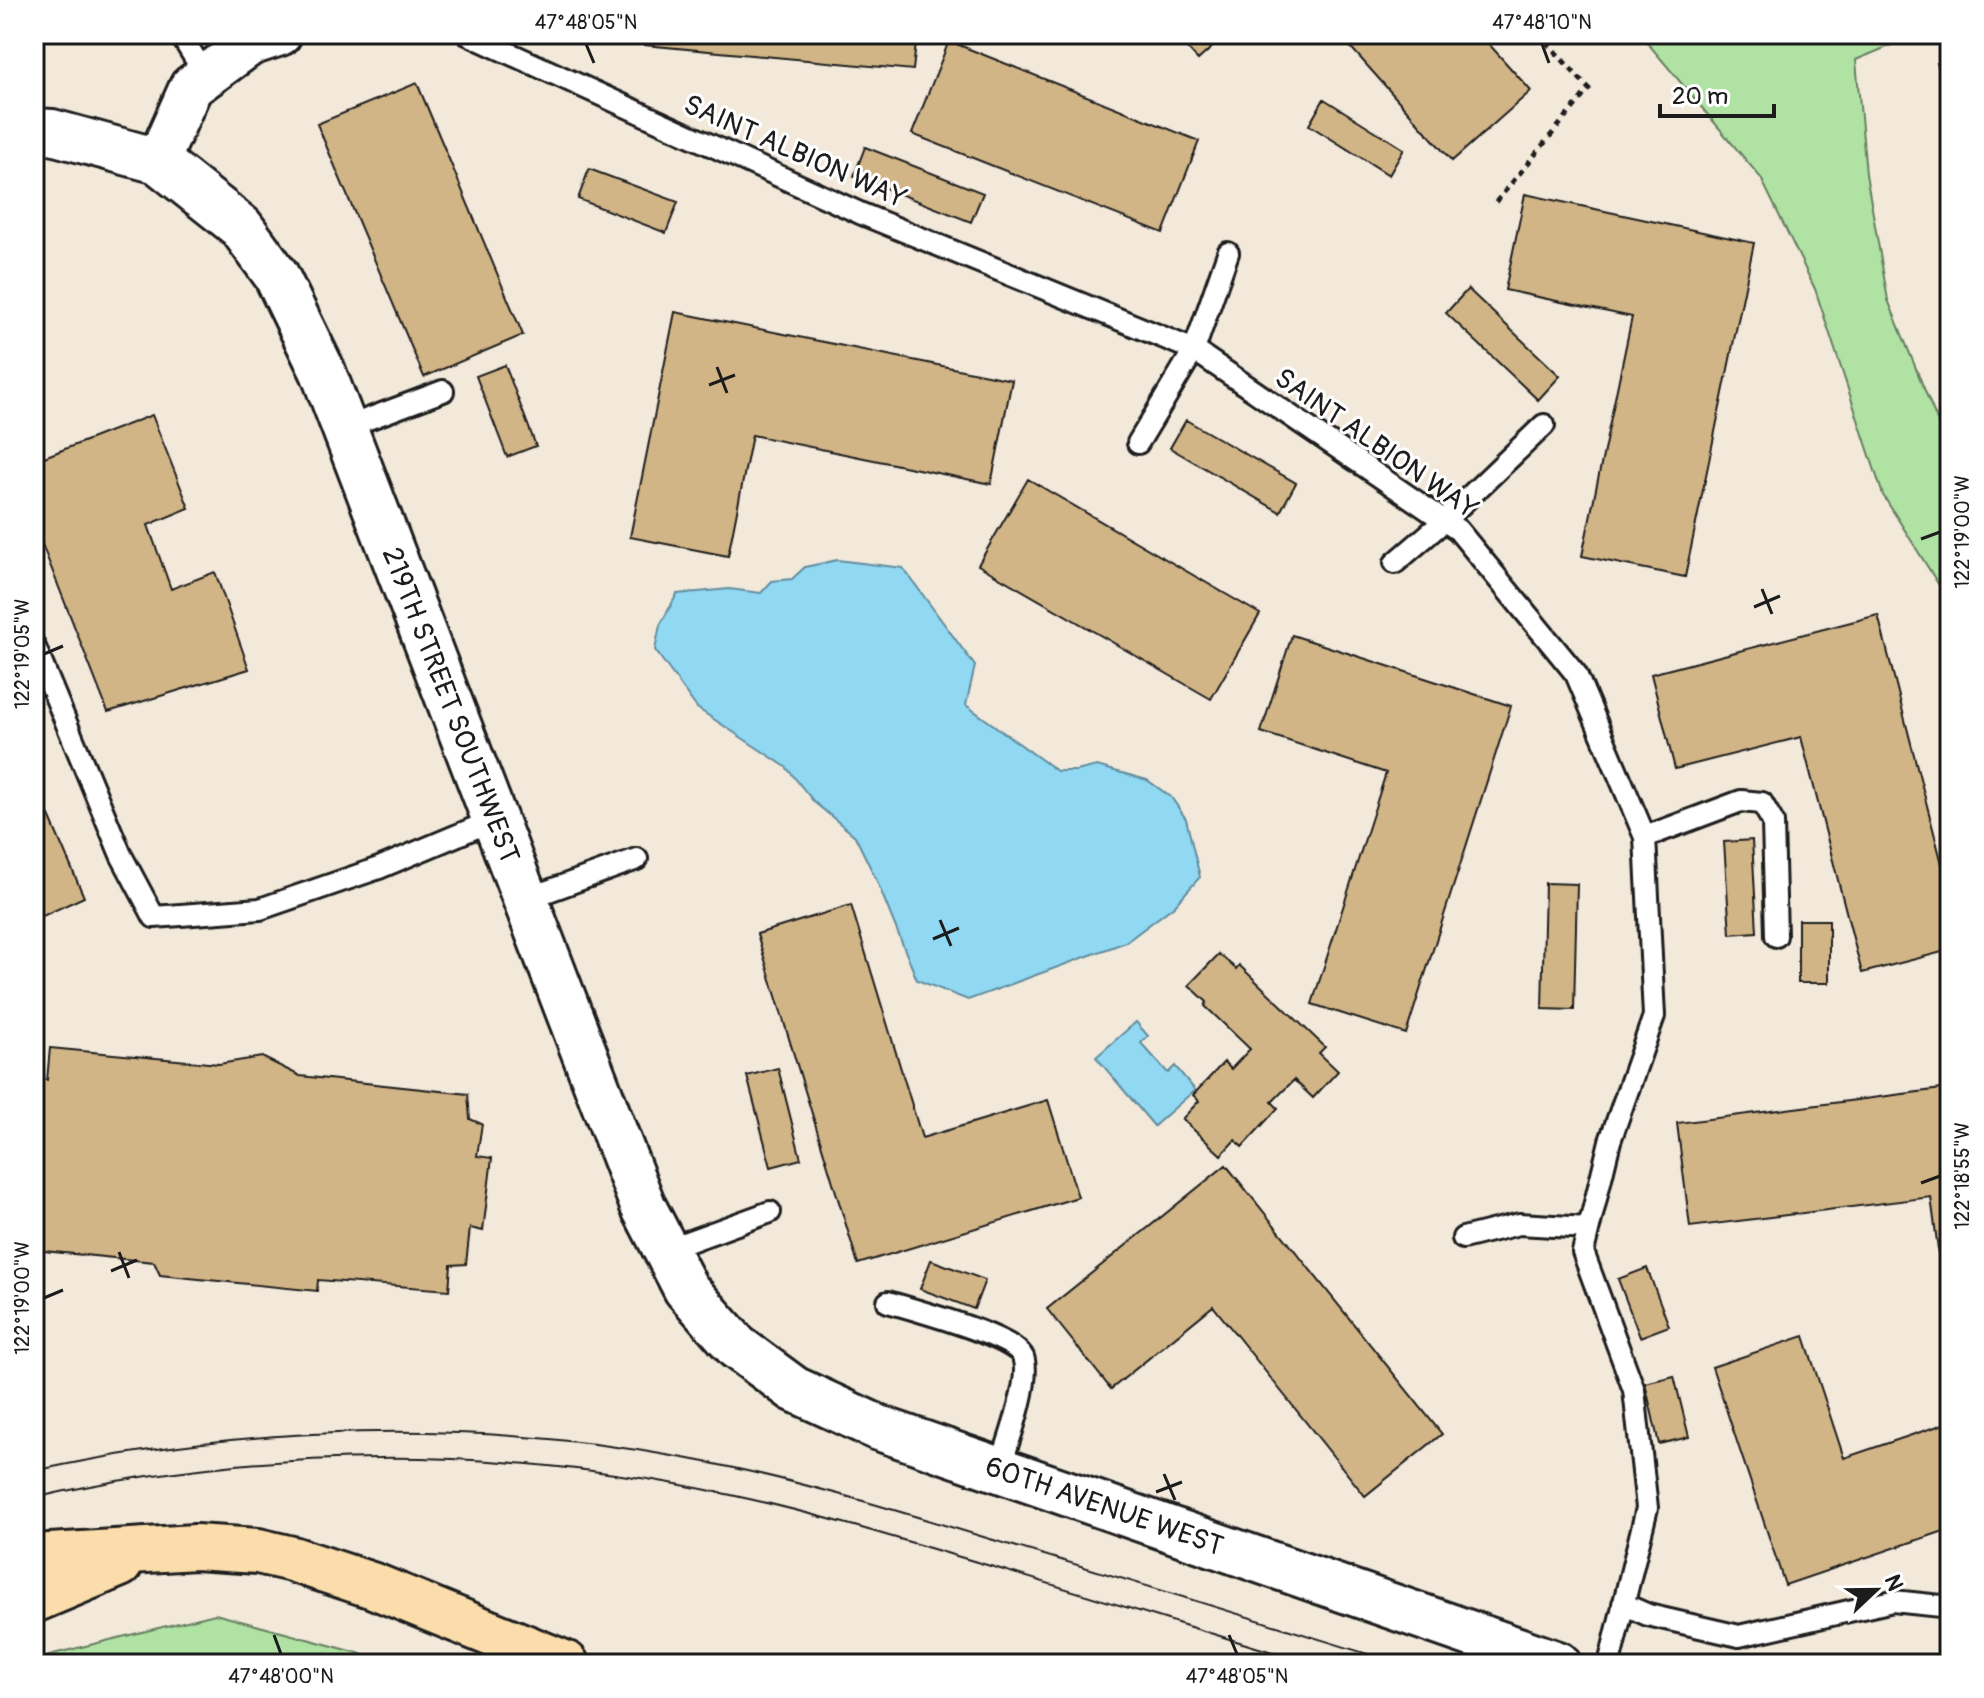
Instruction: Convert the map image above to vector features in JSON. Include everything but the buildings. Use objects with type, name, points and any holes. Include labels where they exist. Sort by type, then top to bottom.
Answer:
[{"type":"highway","points":[[34,1557],[226,1548],[292,1559],[374,1586],[566,1664]]},
{"type":"highway","points":[[34,1600],[105,1569],[160,1550]]},
{"type":"street","points":[[34,131],[52,132],[158,161],[191,87],[250,44],[280,34]]},
{"type":"street","name":"219TH STREET SOUTHWEST","points":[[158,161],[241,227],[276,275],[323,372],[643,1206],[686,1289]]},
{"type":"street","name":"60TH AVENUE WEST","points":[[686,1289],[737,1347],[794,1389],[879,1428],[1558,1664]]},
{"type":"lane","points":[[180,34],[206,76]]},
{"type":"lane","name":"SAINT ALBION WAY","points":[[467,34],[848,208],[1194,350],[1458,530],[1576,674],[1645,837],[1654,1016],[1610,1141],[1583,1252]]},
{"type":"lane","points":[[1138,443],[1194,350],[1228,253]]},
{"type":"lane","points":[[344,428],[443,391]]},
{"type":"lane","points":[[1395,563],[1444,521],[1544,425]]},
{"type":"lane","points":[[34,645],[121,855],[154,917],[260,909],[379,868],[496,819]]},
{"type":"lane","points":[[1645,837],[1741,801],[1762,803],[1773,822],[1776,936]]},
{"type":"lane","points":[[526,899],[637,859]]},
{"type":"lane","points":[[665,1250],[770,1212]]},
{"type":"lane","points":[[1463,1238],[1519,1224],[1588,1228]]},
{"type":"lane","points":[[1557,1226],[1583,1252],[1634,1390],[1647,1508],[1609,1664]]},
{"type":"lane","points":[[888,1302],[978,1331],[1009,1344],[1022,1354],[1025,1367],[1017,1418],[999,1470]]},
{"type":"lane","points":[[1623,1604],[1648,1615],[1739,1636],[1893,1601],[1941,1606],[1950,1603]]},
{"type":"path","points":[[1496,202],[1589,89],[1539,34]]},
{"type":"green space","points":[[1640,34],[1918,34],[1856,60],[1866,174],[1888,300],[1950,452],[1950,603],[1883,495],[1815,289],[1761,178]]},
{"type":"green space","points":[[215,1614],[399,1664],[51,1664],[49,1655]]},
{"type":"water","points":[[837,560],[903,568],[975,666],[966,705],[1057,771],[1097,766],[1147,780],[1171,797],[1186,819],[1200,877],[1174,906],[1126,942],[968,1000],[917,980],[855,836],[814,802],[786,767],[697,708],[655,650],[660,625],[677,594],[729,589],[761,593],[772,581],[792,579],[805,567]]},
{"type":"water","points":[[1136,1022],[1148,1036],[1141,1043],[1168,1073],[1175,1066],[1195,1090],[1154,1126],[1096,1057]]},
{"type":"tram line","points":[[34,1471],[195,1444],[359,1432],[440,1432],[603,1445],[723,1466],[838,1494],[1400,1664]]},
{"type":"tram line","points":[[34,1498],[207,1468],[295,1461],[382,1458],[470,1460],[558,1467],[731,1495],[815,1515],[1312,1664]]}]
